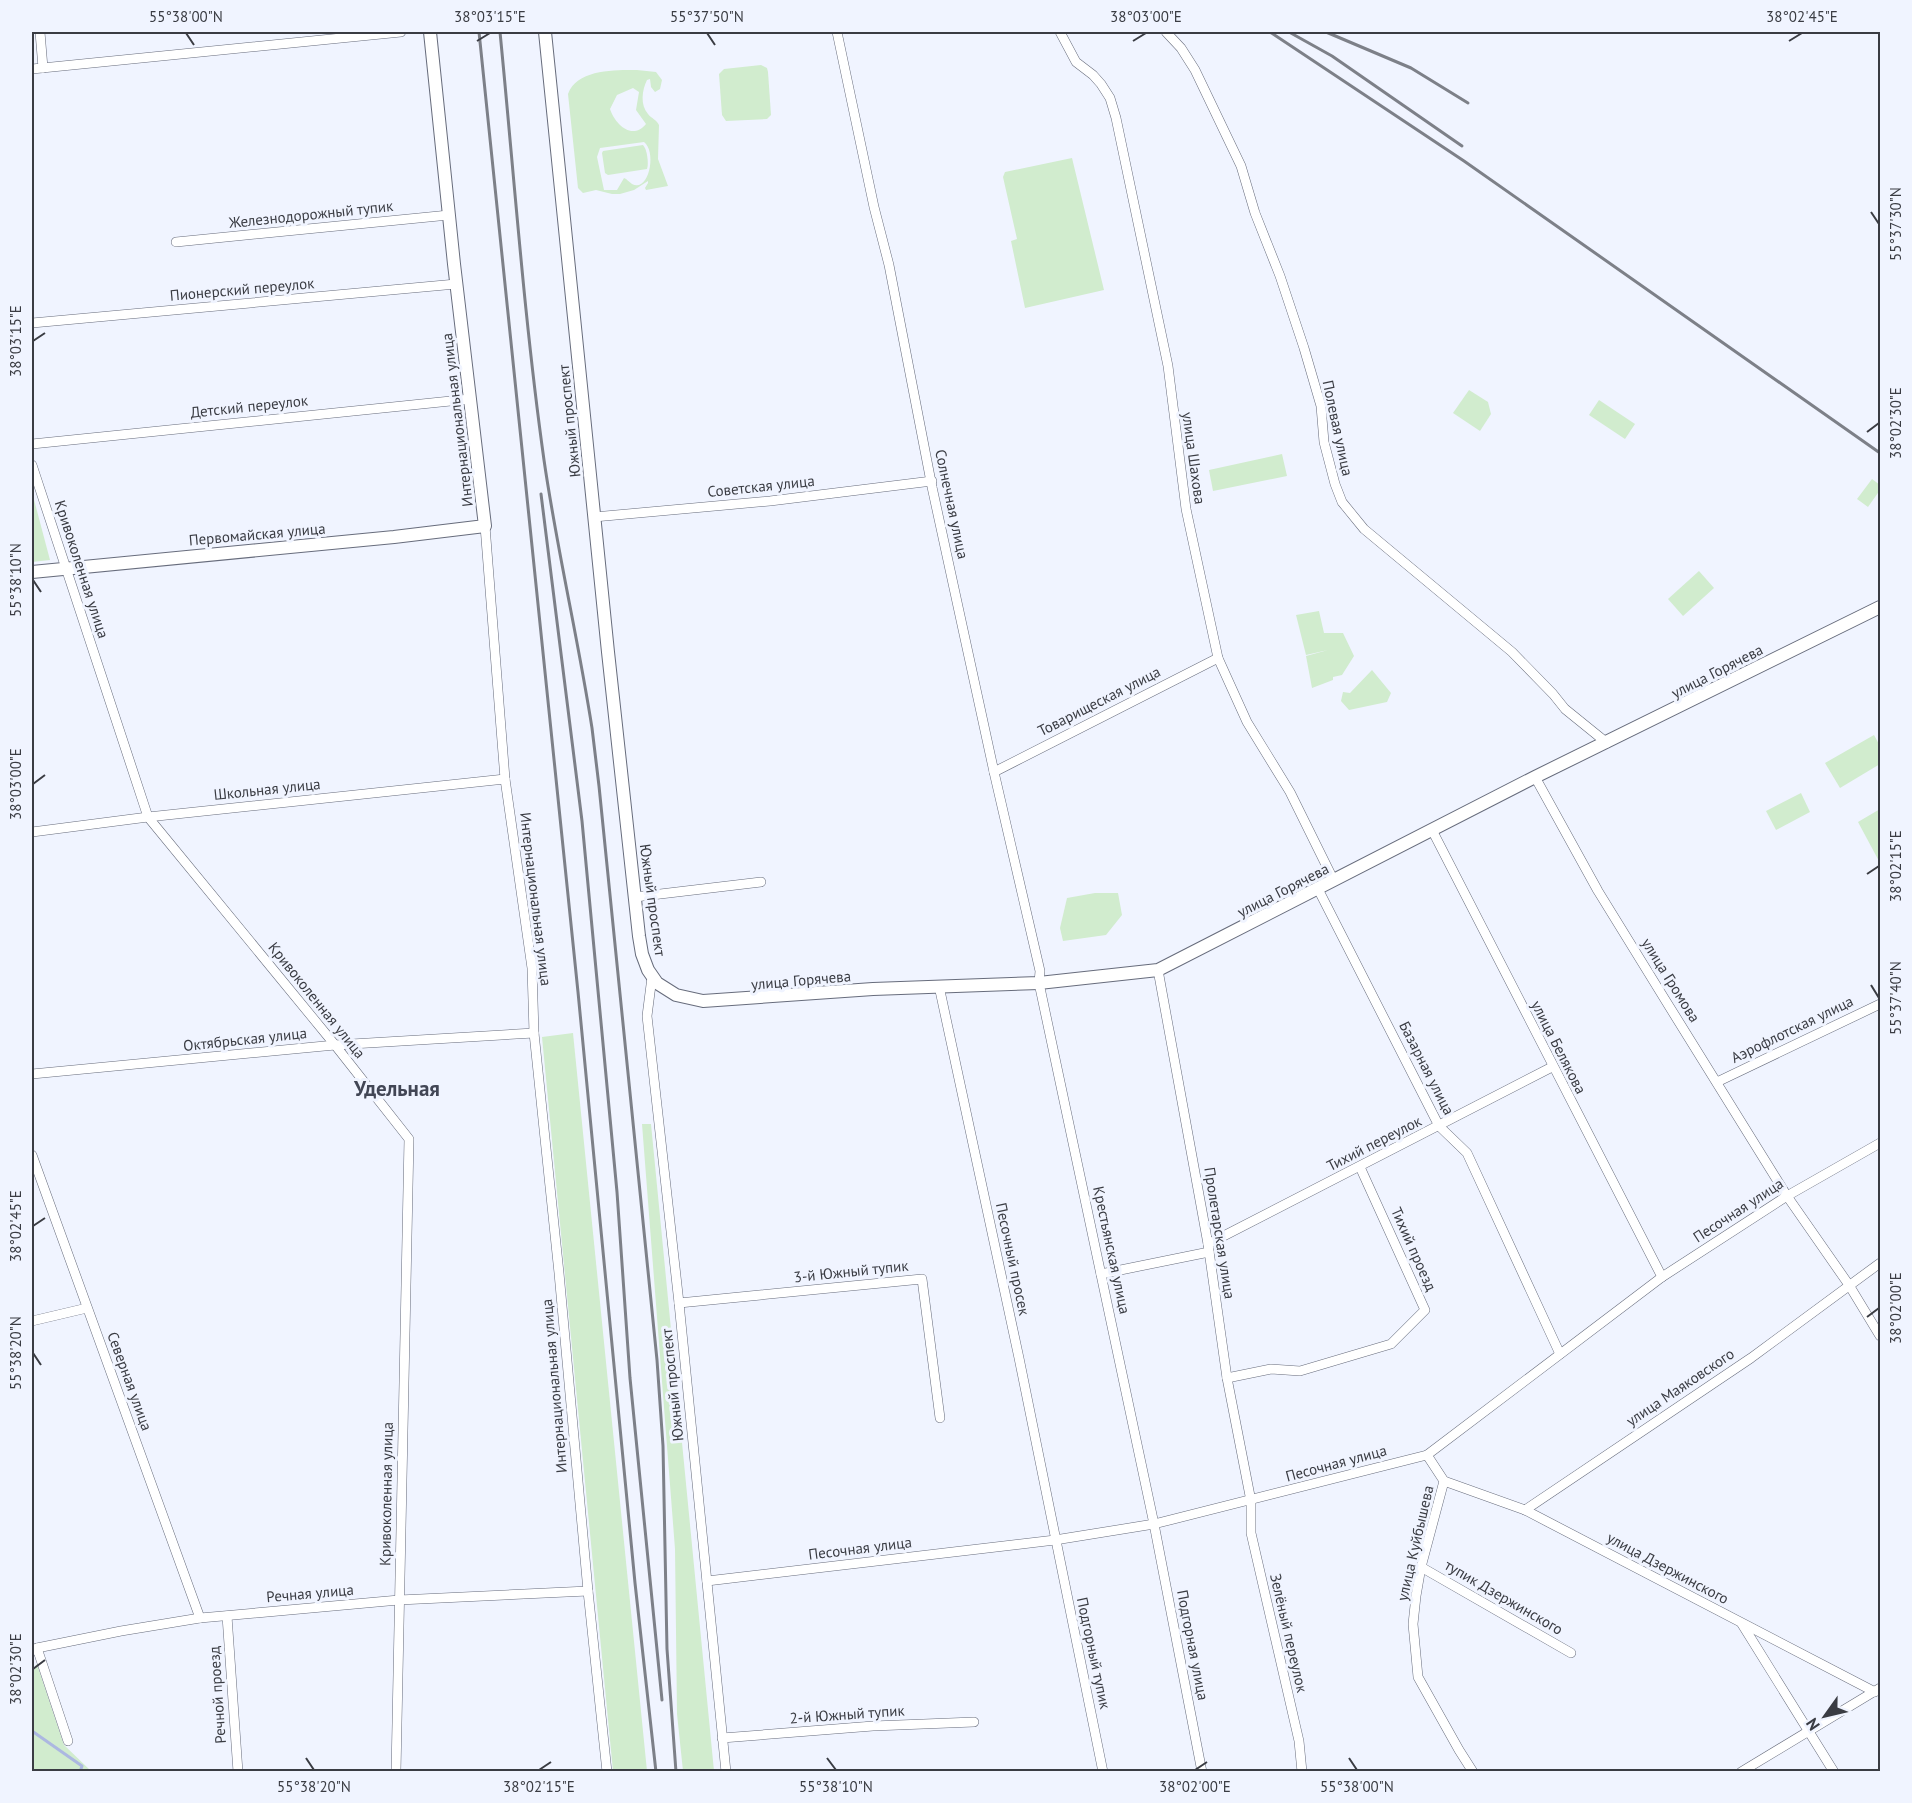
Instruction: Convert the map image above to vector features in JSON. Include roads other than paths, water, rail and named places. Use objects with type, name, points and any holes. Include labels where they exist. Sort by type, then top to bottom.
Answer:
[{"type":"main road","name":"Интернациональная улица","points":[[430,32],[456,284],[485,526]]},
{"type":"main road","name":"Южный проспект","points":[[545,32],[635,897],[642,954],[652,977]]},
{"type":"main road","name":"Первомайская улица","points":[[32,572],[485,526]]},
{"type":"main road","name":"улица Горячева","points":[[652,977],[676,995],[703,1001],[939,986],[1039,983],[1158,970],[1535,777],[1881,607]]},
{"type":"street","points":[[40,32],[43,68]]},
{"type":"street","points":[[32,69],[400,32]]},
{"type":"street","name":"Солнечная улица","points":[[837,32],[874,207],[889,265],[994,772],[1040,971],[1039,983]]},
{"type":"street","name":"улица Шахова","points":[[1060,32],[1076,62],[1094,75],[1101,84],[1110,98],[1116,118],[1166,356],[1186,508],[1218,658],[1247,722],[1290,792],[1334,881]]},
{"type":"street","name":"Полевая улица","points":[[1166,32],[1181,48],[1201,80],[1241,166],[1255,213],[1280,276],[1304,348],[1321,406],[1324,442],[1338,495],[1364,529],[1512,652],[1565,709],[1606,743]]},
{"type":"street","name":"Железнодорожный тупик","points":[[176,242],[449,215]]},
{"type":"street","name":"Пионерский переулок","points":[[32,323],[456,284]]},
{"type":"street","name":"Детский переулок","points":[[32,444],[470,399]]},
{"type":"street","name":"Кривоколенная улица","points":[[32,465],[148,817],[409,1139],[396,1772]]},
{"type":"street","name":"Советская улица","points":[[594,517],[771,501],[932,481]]},
{"type":"street","name":"Интернациональная улица","points":[[485,526],[505,779],[531,968],[534,1033],[607,1772]]},
{"type":"street","name":"Товарищеская улица","points":[[994,772],[1218,658]]},
{"type":"street","name":"улица Громова","points":[[1535,777],[1598,891],[1787,1196],[1849,1285],[1881,1336]]},
{"type":"street","name":"Школьная улица","points":[[32,832],[148,817],[505,779]]},
{"type":"street","name":"улица Белякова","points":[[1432,830],[1662,1277]]},
{"type":"street","points":[[635,897],[761,882]]},
{"type":"street","name":"Базарная улица","points":[[1318,889],[1439,1126],[1467,1153],[1560,1354]]},
{"type":"street","name":"Пролетарская улица","points":[[1158,970],[1208,1248],[1227,1378],[1251,1501]]},
{"type":"street","name":"Южный проспект","points":[[652,977],[647,1016],[679,1303],[726,1772]]},
{"type":"street","name":"Крестьянская улица","points":[[1039,983],[1155,1524]]},
{"type":"street","name":"Песочный просек","points":[[939,986],[1020,1358],[1055,1540]]},
{"type":"street","name":"Аэрофлотская улица","points":[[1717,1082],[1881,1004]]},
{"type":"street","name":"Октябрьская улица","points":[[32,1074],[334,1045],[534,1033]]},
{"type":"street","name":"Тихий переулок","points":[[1101,1274],[1208,1248],[1552,1067]]},
{"type":"street","name":"Песочная улица","points":[[707,1581],[1055,1540],[1155,1524],[1427,1455],[1662,1277],[1787,1196],[1881,1143]]},
{"type":"street","name":"Северная улица","points":[[32,1155],[200,1618]]},
{"type":"street","name":"Тихий проезд","points":[[1227,1378],[1271,1369],[1300,1371],[1391,1344],[1425,1310],[1360,1167]]},
{"type":"street","name":"улица Маяковского","points":[[1525,1510],[1751,1358],[1881,1263]]},
{"type":"street","name":"3-й Южный тупик","points":[[679,1303],[922,1280],[940,1418]]},
{"type":"street","points":[[32,1322],[87,1308]]},
{"type":"street","name":"улица Куйбышева","points":[[1427,1455],[1444,1481],[1421,1567],[1413,1624],[1418,1677],[1473,1772]]},
{"type":"street","name":"улица Дзержинского","points":[[1444,1481],[1525,1510],[1742,1624],[1878,1690]]},
{"type":"street","name":"Зелёный переулок","points":[[1251,1501],[1251,1533],[1299,1741],[1302,1772]]},
{"type":"street","name":"Подгорная улица","points":[[1155,1524],[1202,1772]]},
{"type":"street","name":"Подгорный тупик","points":[[1055,1540],[1103,1772]]},
{"type":"street","name":"тупик Дзержинского","points":[[1421,1567],[1571,1653]]},
{"type":"street","name":"Речная улица","points":[[34,1650],[121,1630],[200,1618],[399,1600],[588,1591]]},
{"type":"street","name":"Речной проезд","points":[[227,1616],[238,1772]]},
{"type":"street","points":[[1742,1624],[1834,1772]]},
{"type":"street","points":[[34,1650],[68,1741]]},
{"type":"street","points":[[1741,1772],[1878,1690]]},
{"type":"street","name":"2-й Южный тупик","points":[[722,1738],[873,1726],[974,1722]]},
{"type":"waterway","points":[[32,1731],[82,1766],[80,1772]]},
{"type":"railway","points":[[479,32],[656,1772]]},
{"type":"railway","points":[[500,32],[537,407],[549,494],[592,728],[599,786],[657,1360],[663,1446],[667,1649],[676,1772]]},
{"type":"railway","points":[[1270,32],[1464,161],[1880,453]]},
{"type":"railway","points":[[1289,32],[1332,56],[1462,146]]},
{"type":"railway","points":[[1326,32],[1411,68],[1468,103]]},
{"type":"railway","points":[[541,494],[582,821],[617,1192],[630,1378],[662,1700]]},
{"type":"district","name":"Удельная","points":[[397,1088]]}]
